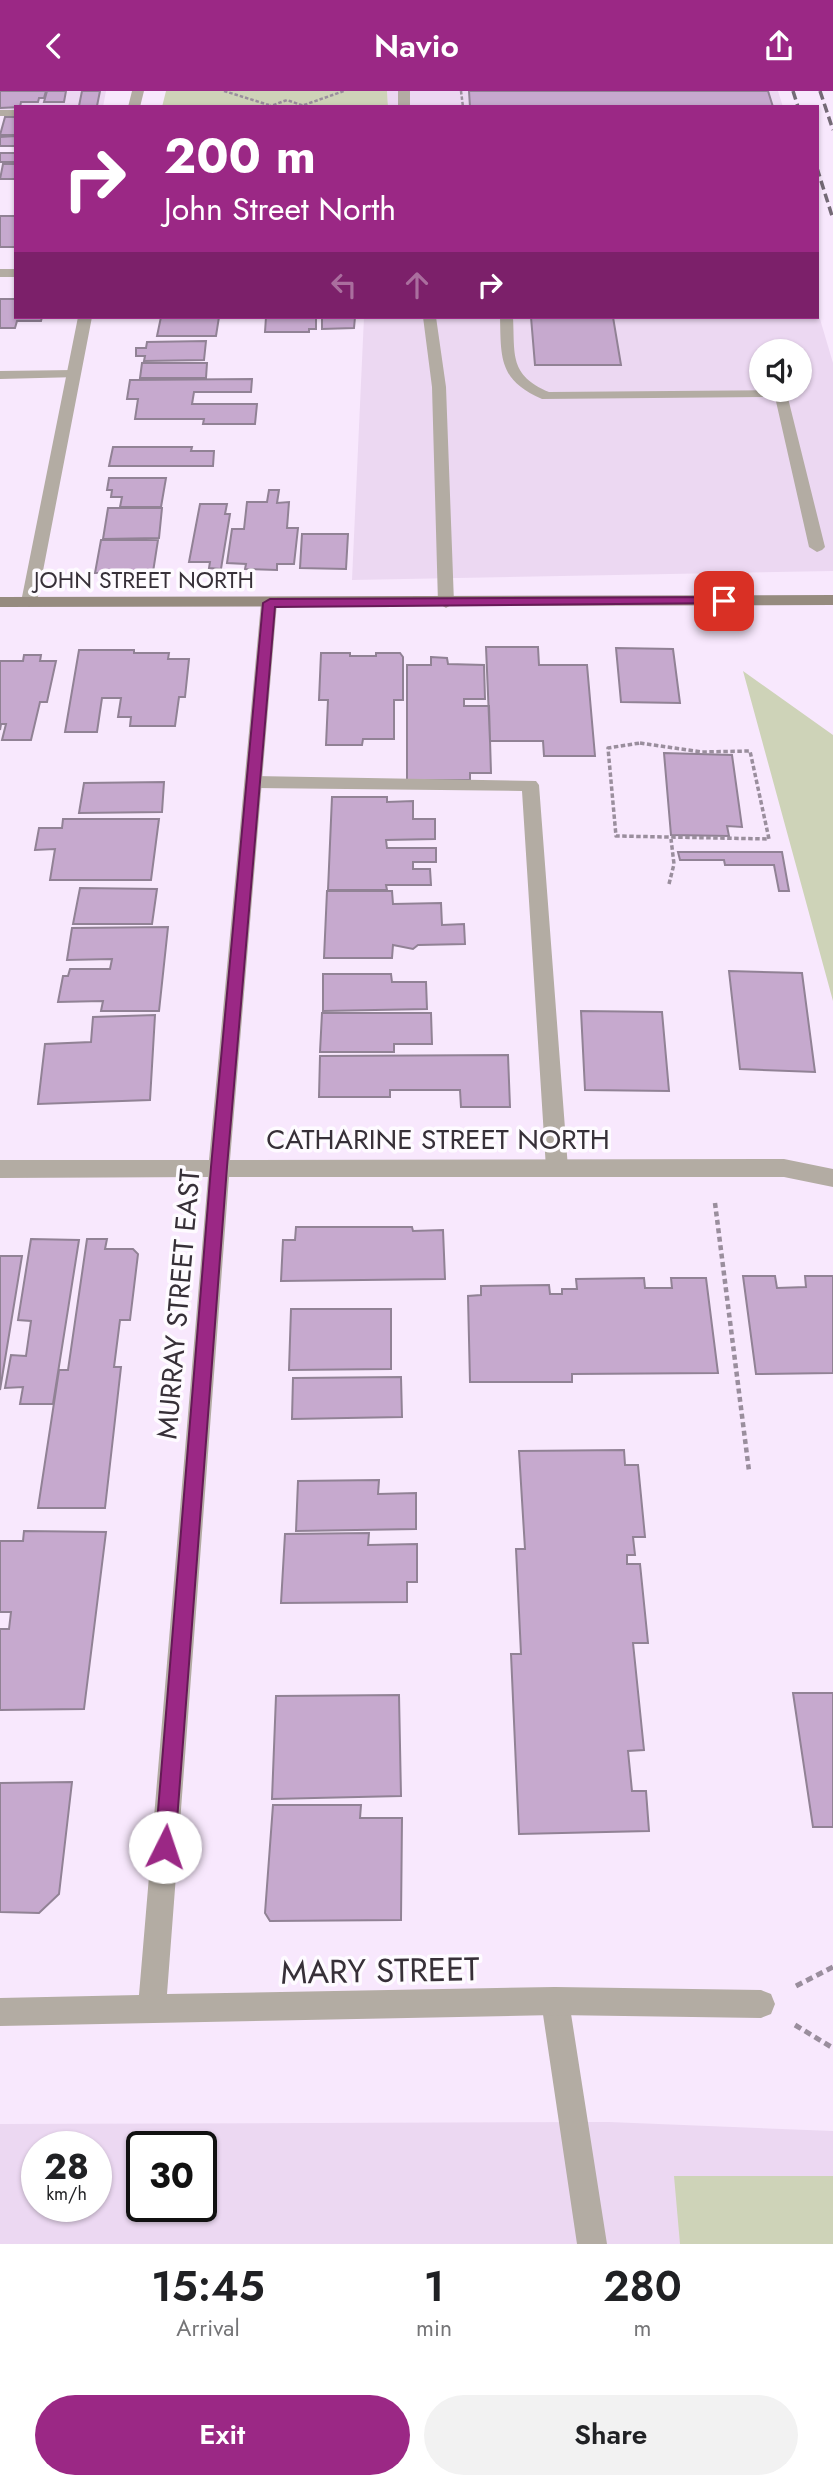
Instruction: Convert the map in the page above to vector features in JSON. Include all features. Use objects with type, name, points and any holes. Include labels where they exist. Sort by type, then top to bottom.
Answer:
[{"type":"main road","name":"JOHN STREET NORTH","points":[[0,602],[833,600]]},
{"type":"street","points":[[29,602],[85,319]]},
{"type":"street","points":[[429,319],[439,387],[446,603]]},
{"type":"street","points":[[506,319],[512,375],[524,388],[547,396],[781,393],[817,547]]},
{"type":"street","points":[[0,375],[74,374]]},
{"type":"street","name":"MURRAY STREET EAST","points":[[152,2010],[219,1167],[270,603]]},
{"type":"street","points":[[254,782],[530,785],[557,1168]]},
{"type":"street","name":"CATHARINE STREET NORTH","points":[[0,1169],[710,1167],[784,1168],[833,1178]]},
{"type":"street","points":[[555,2001],[592,2244]]},
{"type":"street","name":"MARY STREET","points":[[0,2012],[555,2001],[761,2004]]},
{"type":"path","points":[[224,91],[266,105]]},
{"type":"path","points":[[287,91],[287,100]]},
{"type":"path","points":[[307,105],[344,91]]},
{"type":"path","points":[[272,105],[287,100],[301,105]]},
{"type":"path","points":[[618,743],[674,745],[695,751],[750,751],[769,839],[671,839],[616,836],[608,748],[618,743]]},
{"type":"path","points":[[669,884],[674,864],[671,839]]},
{"type":"path","points":[[710,1167],[749,1471]]},
{"type":"shaded area","points":[[0,91],[106,91],[103,105],[14,105],[14,116],[0,116]]},
{"type":"shaded area","points":[[387,91],[778,91],[782,105],[388,105]]},
{"type":"shaded area","points":[[819,316],[833,363],[833,571],[352,580],[364,319],[819,319]]},
{"type":"shaded area","points":[[609,2122],[833,2131],[833,2244],[0,2244],[0,2124]]},
{"type":"green space","points":[[166,91],[387,91],[388,105],[162,105]]},
{"type":"green space","points":[[743,671],[833,735],[833,1001]]},
{"type":"green space","points":[[674,2176],[833,2176],[833,2244],[680,2244]]},
{"type":"building","points":[[0,91],[46,91],[44,98],[39,98],[38,102],[21,102],[14,107],[0,108]]},
{"type":"building","points":[[47,91],[66,91],[64,102],[44,102]]},
{"type":"building","points":[[82,91],[100,91],[97,105],[79,105]]},
{"type":"building","points":[[469,91],[768,91],[772,105],[470,105]]},
{"type":"building","points":[[5,117],[14,117],[14,135],[0,135]]},
{"type":"building","points":[[14,136],[14,146],[0,146],[0,137]]},
{"type":"building","points":[[0,153],[14,153],[14,162],[0,162]]},
{"type":"building","points":[[3,164],[14,164],[14,179],[0,179]]},
{"type":"building","points":[[0,216],[14,216],[14,247],[0,247]]},
{"type":"building","points":[[0,299],[14,299],[14,319],[42,319],[17,321],[15,328],[0,328]]},
{"type":"building","points":[[161,319],[219,319],[216,336],[157,336]]},
{"type":"building","points":[[266,319],[316,319],[316,329],[309,329],[309,332],[265,332]]},
{"type":"building","points":[[322,319],[355,319],[354,328],[322,329]]},
{"type":"building","points":[[531,319],[613,319],[621,365],[535,365]]},
{"type":"building","points":[[206,341],[204,360],[144,361],[145,356],[136,356],[136,348],[146,348],[147,342]]},
{"type":"building","points":[[142,363],[207,363],[206,378],[140,378]]},
{"type":"building","points":[[252,379],[251,392],[194,392],[192,404],[257,404],[255,424],[203,424],[204,419],[135,419],[138,399],[127,399],[130,380]]},
{"type":"building","points":[[113,447],[192,447],[191,451],[214,451],[213,466],[109,466]]},
{"type":"building","points":[[109,478],[166,478],[161,507],[120,507],[122,497],[111,497],[112,490],[107,490]]},
{"type":"building","points":[[269,490],[279,490],[277,503],[289,502],[287,528],[298,528],[294,564],[277,564],[277,570],[245,569],[246,564],[227,563],[232,529],[244,529],[247,502],[267,502]]},
{"type":"building","points":[[200,504],[227,504],[225,514],[230,514],[221,569],[209,568],[210,562],[189,562]]},
{"type":"building","points":[[108,508],[162,508],[159,538],[103,539]]},
{"type":"building","points":[[302,534],[348,534],[346,569],[300,568]]},
{"type":"building","points":[[101,540],[158,540],[153,572],[95,573]]},
{"type":"building","points":[[486,647],[538,647],[539,665],[587,665],[595,756],[544,756],[543,741],[490,741]]},
{"type":"building","points":[[616,648],[673,649],[680,703],[621,702]]},
{"type":"building","points":[[79,650],[134,650],[134,653],[169,653],[168,659],[189,659],[185,697],[179,697],[175,726],[130,726],[131,717],[118,717],[121,698],[102,698],[97,732],[65,732]]},
{"type":"building","points":[[321,653],[376,656],[376,653],[400,653],[403,657],[403,700],[394,700],[394,739],[363,739],[362,745],[326,745],[328,700],[319,700]]},
{"type":"building","points":[[24,655],[41,655],[40,661],[56,661],[47,702],[40,702],[31,740],[2,740],[6,724],[1,724],[0,730],[0,661],[23,661]]},
{"type":"building","points":[[431,657],[447,658],[448,664],[484,665],[485,699],[464,699],[464,706],[489,706],[491,773],[470,773],[470,780],[407,780],[407,665],[431,665]]},
{"type":"building","points":[[664,753],[732,755],[742,827],[727,826],[729,836],[671,835]]},
{"type":"building","points":[[164,782],[162,812],[79,813],[84,783]]},
{"type":"building","points":[[332,797],[387,797],[387,802],[413,801],[413,819],[435,819],[435,839],[386,840],[387,848],[436,848],[436,862],[413,862],[413,869],[430,869],[431,885],[386,885],[387,890],[328,890]]},
{"type":"building","points":[[63,819],[159,819],[151,880],[50,880],[55,849],[35,850],[39,828],[62,828]]},
{"type":"building","points":[[678,852],[782,852],[789,891],[779,891],[774,865],[725,865],[724,860],[680,860]]},
{"type":"building","points":[[80,888],[157,889],[152,924],[73,924]]},
{"type":"building","points":[[327,891],[392,891],[393,904],[441,903],[442,925],[464,924],[465,944],[418,945],[413,949],[393,945],[392,958],[324,958]]},
{"type":"building","points":[[168,927],[159,1011],[101,1011],[103,1001],[58,1002],[63,976],[68,976],[70,969],[110,969],[112,959],[67,960],[72,928]]},
{"type":"building","points":[[729,971],[802,973],[815,1072],[740,1069]]},
{"type":"building","points":[[323,974],[391,974],[392,982],[426,982],[427,1009],[323,1011]]},
{"type":"building","points":[[581,1011],[662,1012],[669,1091],[585,1090]]},
{"type":"building","points":[[322,1013],[431,1013],[432,1044],[394,1044],[394,1052],[320,1052]]},
{"type":"building","points":[[155,1015],[150,1100],[38,1104],[45,1044],[91,1042],[93,1017]]},
{"type":"building","points":[[508,1055],[510,1107],[461,1107],[460,1090],[390,1090],[390,1097],[319,1097],[320,1056]]},
{"type":"building","points":[[296,1227],[412,1227],[413,1231],[443,1230],[445,1279],[281,1281],[283,1240],[295,1240]]},
{"type":"building","points":[[31,1239],[79,1240],[53,1404],[20,1404],[23,1387],[5,1388],[11,1355],[26,1356],[31,1321],[18,1320]]},
{"type":"building","points":[[87,1239],[107,1239],[105,1249],[133,1249],[138,1254],[130,1320],[120,1320],[114,1367],[121,1367],[105,1508],[38,1508],[59,1370],[68,1370]]},
{"type":"building","points":[[0,1256],[22,1256],[0,1390]]},
{"type":"building","points":[[743,1276],[775,1276],[777,1288],[806,1287],[805,1276],[833,1276],[833,1373],[756,1374]]},
{"type":"building","points":[[644,1278],[645,1288],[672,1288],[671,1278],[706,1278],[718,1373],[572,1374],[572,1382],[470,1382],[468,1296],[481,1295],[481,1286],[549,1285],[550,1294],[562,1294],[562,1289],[577,1289],[576,1279]]},
{"type":"building","points":[[291,1309],[391,1309],[391,1369],[289,1370]]},
{"type":"building","points":[[401,1377],[402,1417],[292,1419],[293,1378]]},
{"type":"building","points":[[624,1450],[625,1465],[638,1465],[645,1537],[633,1537],[635,1555],[627,1555],[627,1564],[640,1564],[648,1643],[633,1643],[644,1750],[628,1751],[632,1791],[646,1791],[649,1831],[519,1834],[511,1654],[521,1654],[516,1549],[525,1549],[519,1451]]},
{"type":"building","points":[[379,1480],[378,1494],[416,1493],[416,1529],[296,1531],[298,1481]]},
{"type":"building","points":[[24,1531],[106,1532],[84,1709],[0,1710],[0,1629],[9,1629],[11,1612],[0,1612],[0,1541],[23,1541]]},
{"type":"building","points":[[369,1533],[368,1545],[417,1544],[417,1582],[407,1582],[407,1602],[281,1603],[285,1534]]},
{"type":"building","points":[[793,1693],[833,1693],[833,1827],[813,1827]]},
{"type":"building","points":[[399,1695],[401,1796],[272,1799],[276,1696]]},
{"type":"building","points":[[72,1782],[59,1894],[39,1913],[0,1912],[0,1783]]},
{"type":"building","points":[[273,1805],[361,1805],[360,1818],[402,1818],[401,1920],[270,1921],[265,1913]]},
{"type":"railway","points":[[793,91],[797,105]]},
{"type":"railway","points":[[820,91],[833,130]]},
{"type":"railway","points":[[819,174],[833,219]]},
{"type":"route","points":[[165,1847],[219,1167],[270,603],[724,601]]}]
